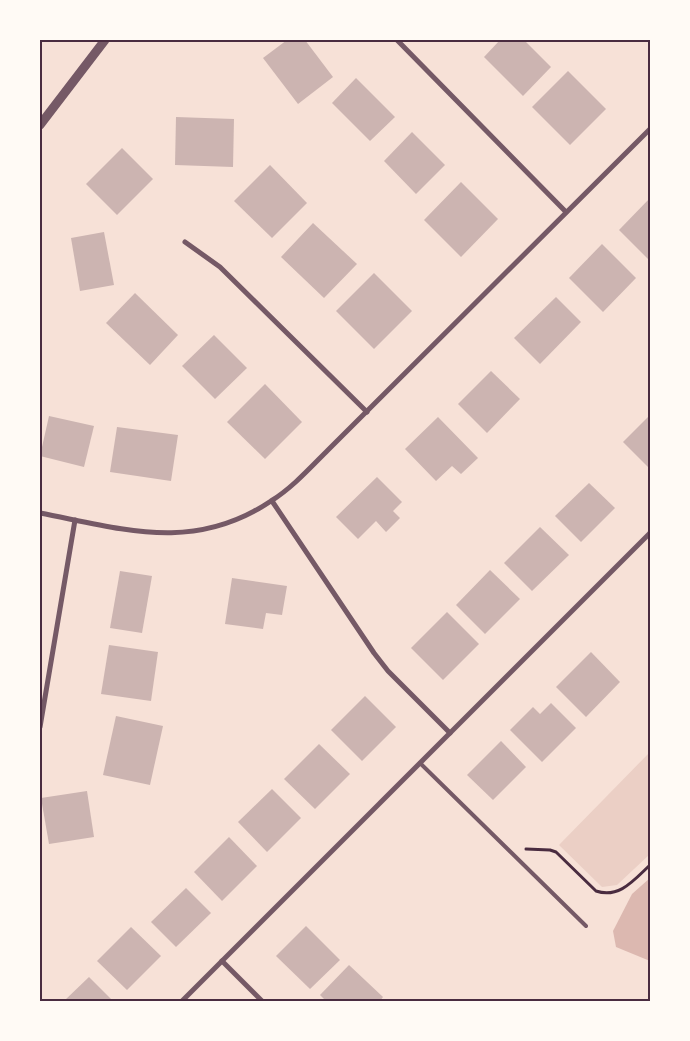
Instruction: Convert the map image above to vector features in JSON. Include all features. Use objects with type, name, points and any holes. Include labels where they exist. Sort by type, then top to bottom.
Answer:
[{"type":"street","points":[[40,125],[105,40]]},
{"type":"street","points":[[397,40],[566,212]]},
{"type":"street","points":[[40,513],[140,532],[192,533],[222,526],[246,517],[272,501],[289,488],[367,412],[650,129]]},
{"type":"street","points":[[185,242],[220,267],[367,412]]},
{"type":"street","points":[[272,501],[374,653],[388,671],[450,733]]},
{"type":"street","points":[[40,728],[75,520]]},
{"type":"street","points":[[182,1001],[650,533]]},
{"type":"street","points":[[222,961],[262,1001]]},
{"type":"lane","points":[[420,763],[586,926]]},
{"type":"path","points":[[523,848],[530,851],[550,850],[556,852],[596,891],[604,894],[615,894],[650,865]]},
{"type":"shaded area","points":[[650,752],[650,854],[617,885],[602,887],[559,845]]},
{"type":"shaded area","points":[[650,878],[650,961],[616,947],[613,931],[632,894]]},
{"type":"building","points":[[287,40],[305,40],[333,77],[298,104],[263,58]]},
{"type":"building","points":[[500,40],[524,40],[551,67],[523,96],[484,57]]},
{"type":"building","points":[[568,71],[606,109],[570,145],[532,107]]},
{"type":"building","points":[[356,78],[395,117],[370,141],[332,103]]},
{"type":"building","points":[[176,117],[234,119],[233,167],[175,165]]},
{"type":"building","points":[[412,132],[445,165],[416,194],[384,161]]},
{"type":"building","points":[[122,148],[153,179],[117,215],[86,184]]},
{"type":"building","points":[[270,165],[307,203],[272,238],[234,201]]},
{"type":"building","points":[[461,182],[498,219],[461,257],[424,220]]},
{"type":"building","points":[[650,198],[650,261],[619,230]]},
{"type":"building","points":[[313,223],[357,264],[324,298],[281,257]]},
{"type":"building","points":[[104,232],[114,285],[80,291],[71,238]]},
{"type":"building","points":[[602,244],[636,278],[603,312],[569,278]]},
{"type":"building","points":[[374,273],[412,311],[374,349],[336,311]]},
{"type":"building","points":[[135,293],[178,335],[150,365],[106,323]]},
{"type":"building","points":[[556,297],[581,322],[540,364],[514,338]]},
{"type":"building","points":[[214,335],[247,368],[215,399],[182,366]]},
{"type":"building","points":[[491,371],[520,399],[487,433],[458,404]]},
{"type":"building","points":[[265,384],[302,422],[265,459],[227,422]]},
{"type":"building","points":[[650,415],[650,469],[623,442]]},
{"type":"building","points":[[49,416],[94,426],[84,467],[40,456]]},
{"type":"building","points":[[438,417],[478,458],[461,474],[452,466],[436,481],[405,449]]},
{"type":"building","points":[[117,427],[178,435],[171,481],[110,472]]},
{"type":"building","points":[[377,477],[402,502],[393,511],[400,518],[386,532],[376,521],[358,539],[336,517]]},
{"type":"building","points":[[589,483],[615,508],[581,542],[555,516]]},
{"type":"building","points":[[540,527],[569,555],[532,591],[504,563]]},
{"type":"building","points":[[490,570],[520,599],[485,634],[456,605]]},
{"type":"building","points":[[120,571],[152,576],[142,633],[110,628]]},
{"type":"building","points":[[232,578],[287,586],[282,615],[266,613],[263,629],[225,624]]},
{"type":"building","points":[[447,612],[479,644],[443,680],[411,648]]},
{"type":"building","points":[[109,645],[158,652],[151,701],[101,694]]},
{"type":"building","points":[[591,652],[620,682],[586,717],[556,687]]},
{"type":"building","points":[[365,696],[396,727],[362,761],[331,730]]},
{"type":"building","points":[[551,703],[576,728],[542,762],[510,730],[533,707],[540,714]]},
{"type":"building","points":[[116,716],[163,726],[150,785],[103,775]]},
{"type":"building","points":[[501,741],[526,767],[493,800],[467,775]]},
{"type":"building","points":[[319,744],[350,774],[315,809],[284,779]]},
{"type":"building","points":[[272,789],[301,818],[267,852],[238,822]]},
{"type":"building","points":[[87,791],[94,837],[49,844],[41,798]]},
{"type":"building","points":[[229,837],[257,866],[222,901],[194,872]]},
{"type":"building","points":[[186,888],[211,913],[176,947],[151,922]]},
{"type":"building","points":[[306,926],[340,960],[310,989],[276,956]]},
{"type":"building","points":[[131,927],[161,956],[127,990],[97,961]]},
{"type":"building","points":[[349,965],[383,997],[380,1001],[326,1001],[320,995]]},
{"type":"building","points":[[89,977],[113,1001],[64,1001]]}]
